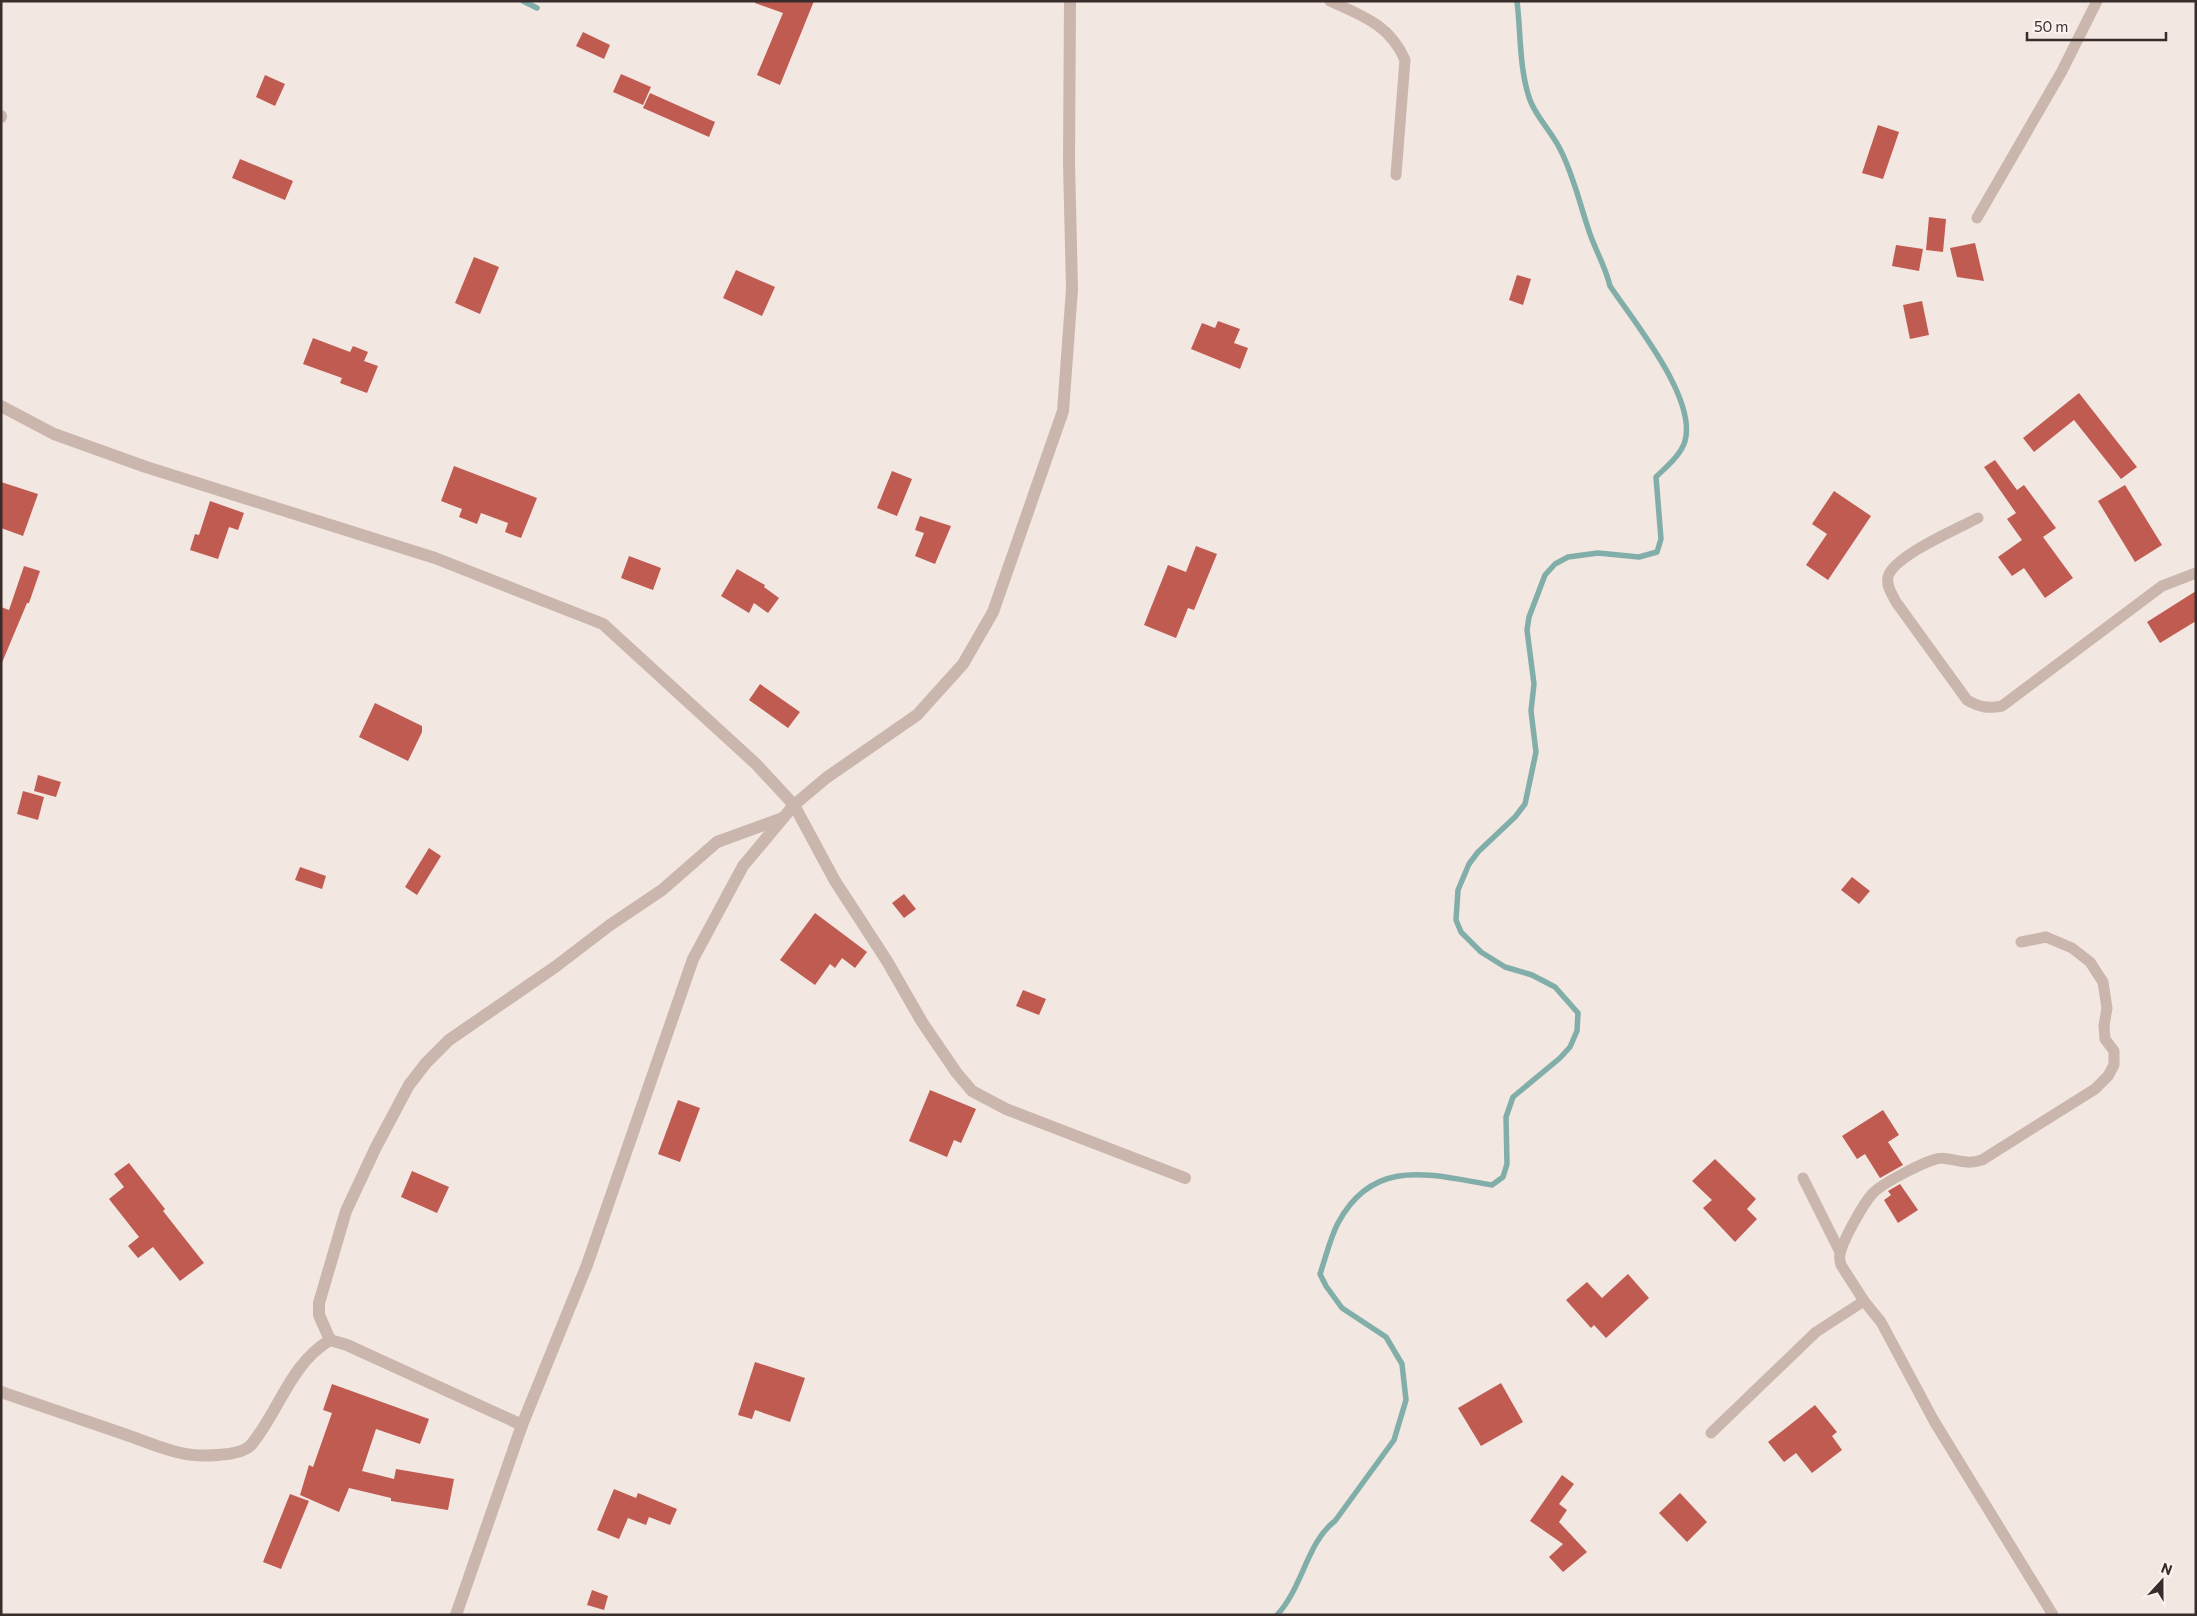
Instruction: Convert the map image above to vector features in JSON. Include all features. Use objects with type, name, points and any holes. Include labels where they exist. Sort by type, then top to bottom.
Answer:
[{"type":"street","points":[[456,1615],[522,1425],[587,1265],[693,959],[743,866],[794,805],[826,778],[917,715],[962,664],[993,612],[1063,411],[1072,289],[1069,163],[1070,1]]},
{"type":"street","points":[[1,406],[54,434],[128,460],[435,558],[602,624],[756,764],[794,805],[835,881],[887,961],[922,1022],[956,1072],[972,1091],[1006,1109],[1185,1178]]},
{"type":"street","points":[[330,1340],[319,1315],[319,1303],[346,1211],[376,1147],[409,1085],[426,1063],[449,1040],[555,968],[610,925],[662,890],[717,842],[785,817]]},
{"type":"street","points":[[1,1392],[182,1454],[231,1454],[249,1447],[263,1429],[281,1394],[305,1360],[318,1347],[330,1340],[347,1345],[522,1425]]},
{"type":"lane","points":[[1330,1],[1376,23],[1398,44],[1405,60],[1396,175]]},
{"type":"lane","points":[[1977,218],[2062,71],[2097,1]]},
{"type":"lane","points":[[1978,518],[1913,552],[1894,567],[1888,576],[1888,589],[1967,700],[1979,706],[1991,709],[2002,706],[2162,586],[2196,573]]},
{"type":"lane","points":[[1840,1252],[1866,1202],[1881,1186],[1932,1160],[1950,1159],[1970,1164],[1982,1160],[2095,1089],[2108,1076],[2114,1065],[2114,1051],[2105,1039],[2104,1026],[2107,1008],[2103,982],[2090,962],[2072,948],[2046,937],[2021,942]]},
{"type":"lane","points":[[1803,1178],[1840,1252],[1842,1265],[1864,1301],[1880,1322],[1934,1421],[2053,1615]]},
{"type":"lane","points":[[1710,1433],[1816,1332],[1864,1301]]},
{"type":"building","points":[[755,1],[814,1],[780,85],[757,75],[783,13],[755,3]]},
{"type":"building","points":[[583,32],[610,45],[604,59],[576,46]]},
{"type":"building","points":[[621,74],[651,87],[643,105],[613,92]]},
{"type":"building","points":[[265,75],[285,84],[275,106],[256,97]]},
{"type":"building","points":[[650,93],[715,122],[709,137],[643,108]]},
{"type":"building","points":[[1878,125],[1899,132],[1883,179],[1862,173]]},
{"type":"building","points":[[240,159],[293,181],[285,200],[232,178]]},
{"type":"building","points":[[1929,217],[1946,219],[1943,252],[1926,250]]},
{"type":"building","points":[[1975,243],[1984,281],[1957,277],[1950,248]]},
{"type":"building","points":[[1896,245],[1923,249],[1919,271],[1892,266]]},
{"type":"building","points":[[474,257],[499,267],[480,314],[455,303]]},
{"type":"building","points":[[736,270],[775,287],[762,316],[723,298]]},
{"type":"building","points":[[1517,275],[1531,279],[1523,305],[1509,300]]},
{"type":"building","points":[[1922,301],[1929,335],[1910,339],[1903,305]]},
{"type":"building","points":[[1218,321],[1240,329],[1234,343],[1248,348],[1240,369],[1191,349],[1202,323],[1215,328]]},
{"type":"building","points":[[313,338],[350,352],[353,346],[368,352],[364,361],[378,366],[367,393],[340,383],[342,378],[303,364]]},
{"type":"building","points":[[2079,393],[2137,467],[2121,479],[2074,420],[2034,452],[2023,438]]},
{"type":"building","points":[[1995,460],[2017,490],[2024,485],[2056,528],[2043,537],[2073,578],[2045,598],[2024,568],[2012,576],[1998,557],[2022,540],[2007,519],[2016,513],[1984,467]]},
{"type":"building","points":[[454,466],[537,498],[521,538],[505,532],[508,523],[481,513],[477,524],[459,517],[462,509],[441,501]]},
{"type":"building","points":[[892,471],[912,479],[897,516],[877,508]]},
{"type":"building","points":[[1,482],[38,494],[23,536],[1,528]]},
{"type":"building","points":[[2125,485],[2162,545],[2135,562],[2098,501]]},
{"type":"building","points":[[1834,491],[1871,516],[1828,580],[1806,565],[1827,534],[1812,524]]},
{"type":"building","points":[[210,501],[244,513],[238,530],[229,527],[218,559],[190,550],[195,534],[199,535]]},
{"type":"building","points":[[920,516],[951,526],[935,564],[915,556],[924,533],[915,530]]},
{"type":"building","points":[[1196,546],[1217,554],[1194,610],[1188,608],[1176,638],[1144,625],[1168,565],[1186,572]]},
{"type":"building","points":[[629,556],[661,568],[653,590],[621,578]]},
{"type":"building","points":[[24,566],[40,571],[29,603],[27,603],[1,665],[1,607],[9,610]]},
{"type":"building","points":[[737,569],[765,585],[764,587],[779,598],[768,613],[754,603],[749,613],[721,596]]},
{"type":"building","points":[[2196,591],[2196,621],[2160,643],[2147,622]]},
{"type":"building","points":[[760,684],[800,712],[788,728],[749,700]]},
{"type":"building","points":[[375,703],[422,726],[422,732],[408,761],[359,737]]},
{"type":"building","points":[[38,775],[61,782],[56,797],[34,791]]},
{"type":"building","points":[[23,791],[44,797],[38,820],[17,814]]},
{"type":"building","points":[[429,848],[441,856],[417,895],[405,887]]},
{"type":"building","points":[[300,867],[326,876],[322,889],[295,880]]},
{"type":"building","points":[[1852,877],[1870,891],[1859,904],[1841,890]]},
{"type":"building","points":[[904,894],[916,909],[904,918],[892,903]]},
{"type":"building","points":[[815,913],[867,952],[855,968],[842,958],[835,968],[830,964],[815,985],[780,960]]},
{"type":"building","points":[[1023,990],[1046,999],[1039,1015],[1016,1006]]},
{"type":"building","points":[[930,1090],[976,1109],[961,1143],[954,1140],[947,1157],[909,1141]]},
{"type":"building","points":[[678,1100],[700,1108],[680,1162],[658,1154]]},
{"type":"building","points":[[1883,1110],[1899,1135],[1888,1142],[1903,1165],[1880,1178],[1865,1154],[1857,1159],[1842,1136]]},
{"type":"building","points":[[1715,1159],[1756,1199],[1747,1209],[1757,1219],[1735,1242],[1703,1208],[1712,1200],[1692,1181]]},
{"type":"building","points":[[129,1163],[165,1209],[163,1211],[204,1263],[180,1281],[153,1247],[138,1258],[128,1246],[139,1237],[109,1199],[124,1187],[114,1174]]},
{"type":"building","points":[[412,1171],[449,1187],[437,1213],[401,1197]]},
{"type":"building","points":[[1900,1184],[1918,1210],[1898,1223],[1884,1200],[1891,1195],[1888,1191]]},
{"type":"building","points":[[1628,1274],[1649,1298],[1606,1338],[1594,1325],[1591,1328],[1566,1300],[1587,1282],[1602,1298]]},
{"type":"building","points":[[755,1362],[805,1378],[790,1422],[755,1410],[752,1419],[738,1415]]},
{"type":"building","points":[[1501,1383],[1523,1422],[1481,1446],[1458,1408]]},
{"type":"building","points":[[332,1384],[429,1419],[420,1444],[376,1429],[362,1471],[394,1479],[396,1469],[454,1479],[448,1510],[391,1501],[391,1498],[349,1488],[339,1512],[300,1495],[309,1465],[313,1467],[332,1413],[323,1410]]},
{"type":"building","points":[[1815,1405],[1837,1432],[1832,1436],[1842,1450],[1812,1473],[1796,1453],[1784,1462],[1768,1442]]},
{"type":"building","points":[[1562,1475],[1574,1484],[1559,1504],[1567,1510],[1559,1522],[1587,1552],[1563,1572],[1549,1557],[1563,1544],[1530,1521]]},
{"type":"building","points":[[614,1489],[636,1498],[638,1493],[677,1509],[670,1525],[649,1517],[646,1525],[628,1518],[619,1539],[597,1530]]},
{"type":"building","points":[[1680,1493],[1707,1522],[1687,1542],[1659,1513]]},
{"type":"building","points":[[290,1494],[309,1501],[281,1569],[263,1562]]},
{"type":"building","points":[[592,1590],[608,1596],[604,1610],[587,1605]]},
{"type":"waterway","points":[[523,1],[537,8]]},
{"type":"waterway","points":[[1277,1615],[1286,1604],[1318,1541],[1335,1521],[1394,1440],[1406,1400],[1402,1364],[1386,1337],[1342,1308],[1320,1274],[1330,1241],[1338,1223],[1352,1202],[1369,1187],[1386,1179],[1406,1175],[1426,1175],[1492,1185],[1503,1177],[1507,1164],[1506,1117],[1513,1097],[1560,1058],[1570,1047],[1577,1031],[1578,1013],[1555,987],[1532,975],[1505,967],[1481,952],[1461,932],[1456,920],[1458,890],[1469,864],[1478,852],[1515,817],[1525,804],[1536,752],[1531,711],[1534,684],[1527,630],[1529,617],[1545,575],[1555,564],[1568,557],[1598,553],[1639,557],[1657,552],[1661,539],[1656,477],[1677,456],[1685,441],[1686,423],[1682,404],[1673,383],[1661,361],[1610,286],[1590,235],[1565,158],[1530,100],[1522,64],[1517,1]]}]
